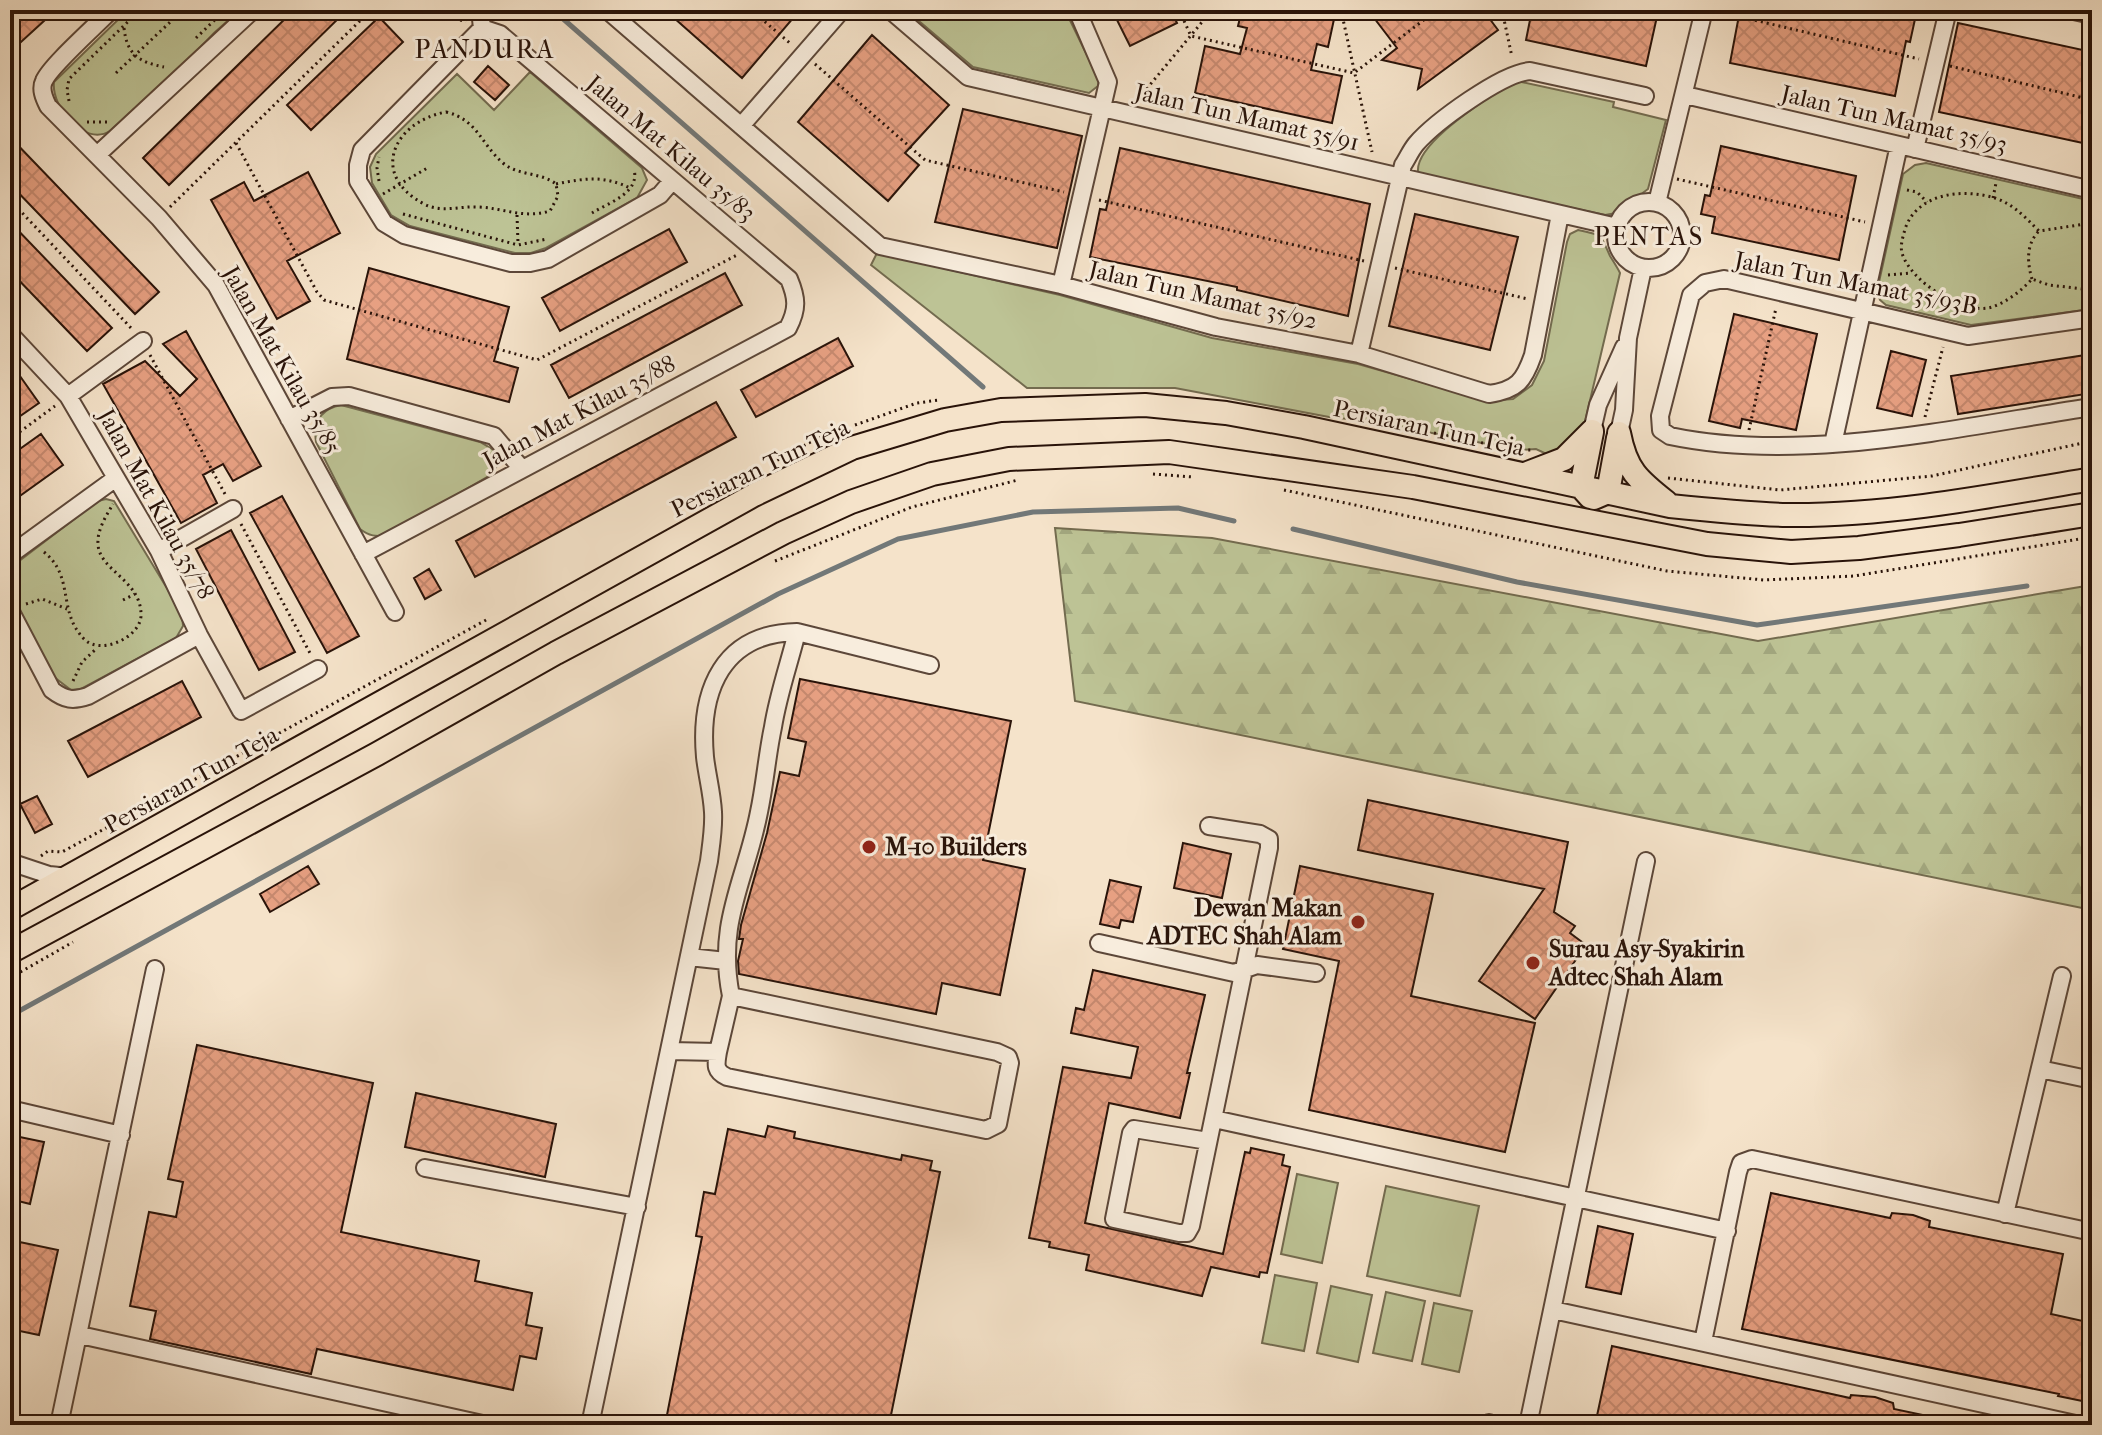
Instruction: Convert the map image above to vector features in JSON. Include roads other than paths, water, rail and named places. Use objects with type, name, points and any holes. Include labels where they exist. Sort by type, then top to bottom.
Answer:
[{"type":"main road","name":"Persiaran Tun Teja","points":[[10,909],[754,495],[852,448],[945,420],[1001,410],[1145,405],[1226,413],[1524,474],[1707,544],[1791,552],[1859,548],[2092,514]]},
{"type":"main road","points":[[1524,474],[1564,459],[1592,431]]},
{"type":"main road","points":[[1592,431],[1592,499]]},
{"type":"main road","points":[[1592,499],[1619,433]]},
{"type":"main road","points":[[1619,433],[1623,455],[1632,473],[1670,506]]},
{"type":"main road","name":"Persiaran Tun Teja","points":[[10,952],[377,754],[556,653],[783,533],[851,502],[932,474],[1009,459],[1169,452],[1413,487],[1788,515],[1923,504],[2092,479]]},
{"type":"street","name":"Jalan Mat Kilau 35/85","points":[[111,10],[43,82],[43,95],[48,106],[159,218],[216,285],[395,612]]},
{"type":"street","points":[[97,155],[253,10]]},
{"type":"street","points":[[480,10],[482,28],[362,150],[358,181],[384,223],[404,235],[511,263],[530,263],[548,259],[660,195],[672,181]]},
{"type":"street","name":"Jalan Tun Mamat 35/92","points":[[607,10],[880,246],[1061,285],[1216,327],[1359,354],[1489,394],[1507,392],[1525,376],[1533,355],[1560,214]]},
{"type":"street","points":[[741,126],[842,10]]},
{"type":"street","name":"Jalan Tun Mamat 35/91","points":[[890,10],[968,77],[1617,227]]},
{"type":"street","points":[[1061,285],[1108,82],[1077,10]]},
{"type":"street","points":[[1657,203],[1704,10]]},
{"type":"street","points":[[1948,10],[1863,311],[1833,444],[2092,407]]},
{"type":"street","points":[[2069,10],[2092,15]]},
{"type":"street","name":"Jalan Mat Kilau 35/83","points":[[482,28],[500,34],[516,58],[672,181],[789,279],[797,297]]},
{"type":"street","points":[[1359,354],[1403,165],[1416,143],[1465,104],[1515,72],[1530,71],[1645,96]]},
{"type":"street","name":"Jalan Tun Mamat 35/93","points":[[1685,95],[2092,190]]},
{"type":"street","points":[[1657,203],[1679,220],[1682,238],[1670,262],[1643,268],[1635,266],[1621,254],[1617,245],[1617,227],[1623,214],[1635,205],[1657,203]]},
{"type":"street","points":[[1619,433],[1624,410],[1628,338],[1643,268]]},
{"type":"street","name":"Jalan Tun Mamat 35/93B","points":[[1833,444],[1768,448],[1670,436],[1661,430],[1660,416],[1691,295],[1705,283],[1724,279],[1968,336],[2092,318]]},
{"type":"street","name":"Jalan Mat Kilau 35/88","points":[[363,554],[788,328],[796,313],[797,297]]},
{"type":"street","name":"Jalan Mat Kilau 35/78","points":[[10,334],[68,396],[159,551],[199,635],[241,711],[318,669]]},
{"type":"street","points":[[1592,431],[1598,405],[1628,338]]},
{"type":"street","points":[[68,396],[143,341]]},
{"type":"street","points":[[289,419],[332,397],[349,396],[494,436],[522,469]]},
{"type":"street","points":[[10,555],[116,478]]},
{"type":"street","points":[[159,551],[233,509]]},
{"type":"street","points":[[15,609],[52,690],[63,698],[74,700],[88,696],[199,635]]},
{"type":"street","points":[[731,996],[1004,1055],[1010,1063],[1001,1113],[995,1127],[986,1130],[784,1091],[723,1075],[715,1065],[731,996],[726,961],[727,934],[759,815],[773,724],[797,632]]},
{"type":"street","points":[[590,1425],[709,861],[713,815],[705,731],[722,666],[747,643],[775,634],[797,632],[930,665]]},
{"type":"street","points":[[1208,1141],[1134,1129],[1114,1219],[1187,1233],[1191,1226],[1269,839],[1260,834],[1209,826]]},
{"type":"street","points":[[1528,1425],[1646,861]]},
{"type":"street","points":[[10,862],[49,875],[70,877]]},
{"type":"street","points":[[1099,943],[1234,973],[1257,965],[1316,973]]},
{"type":"street","points":[[689,957],[726,961]]},
{"type":"street","points":[[59,1425],[155,969]]},
{"type":"street","points":[[2005,1214],[2062,976]]},
{"type":"street","points":[[670,1051],[718,1052]]},
{"type":"street","points":[[2040,1069],[2092,1080]]},
{"type":"street","points":[[10,1109],[121,1135]]},
{"type":"street","points":[[1214,1119],[1727,1231]]},
{"type":"street","points":[[1703,1342],[1741,1163],[1752,1159],[2092,1232]]},
{"type":"street","points":[[425,1168],[637,1207]]},
{"type":"street","points":[[1553,1310],[2080,1425]]},
{"type":"street","points":[[80,1335],[487,1425]]},
{"type":"waterway","points":[[553,10],[983,387]]},
{"type":"waterway","points":[[10,1016],[778,594],[898,539],[1033,512],[1178,508],[1234,521]]},
{"type":"waterway","points":[[1293,529],[1517,582],[1757,625],[2027,586]]},
{"type":"place","name":"M-10 Builders","points":[[869,847]]},
{"type":"place","name":"Dewan Makan ADTEC Shah Alam","points":[[1358,922]]},
{"type":"place","name":"Surau Asy-Syakirin Adtec Shah Alam","points":[[1533,963]]},
{"type":"district","name":"PANDURA","points":[[485,49]]},
{"type":"district","name":"PENTAS","points":[[1649,236]]}]
